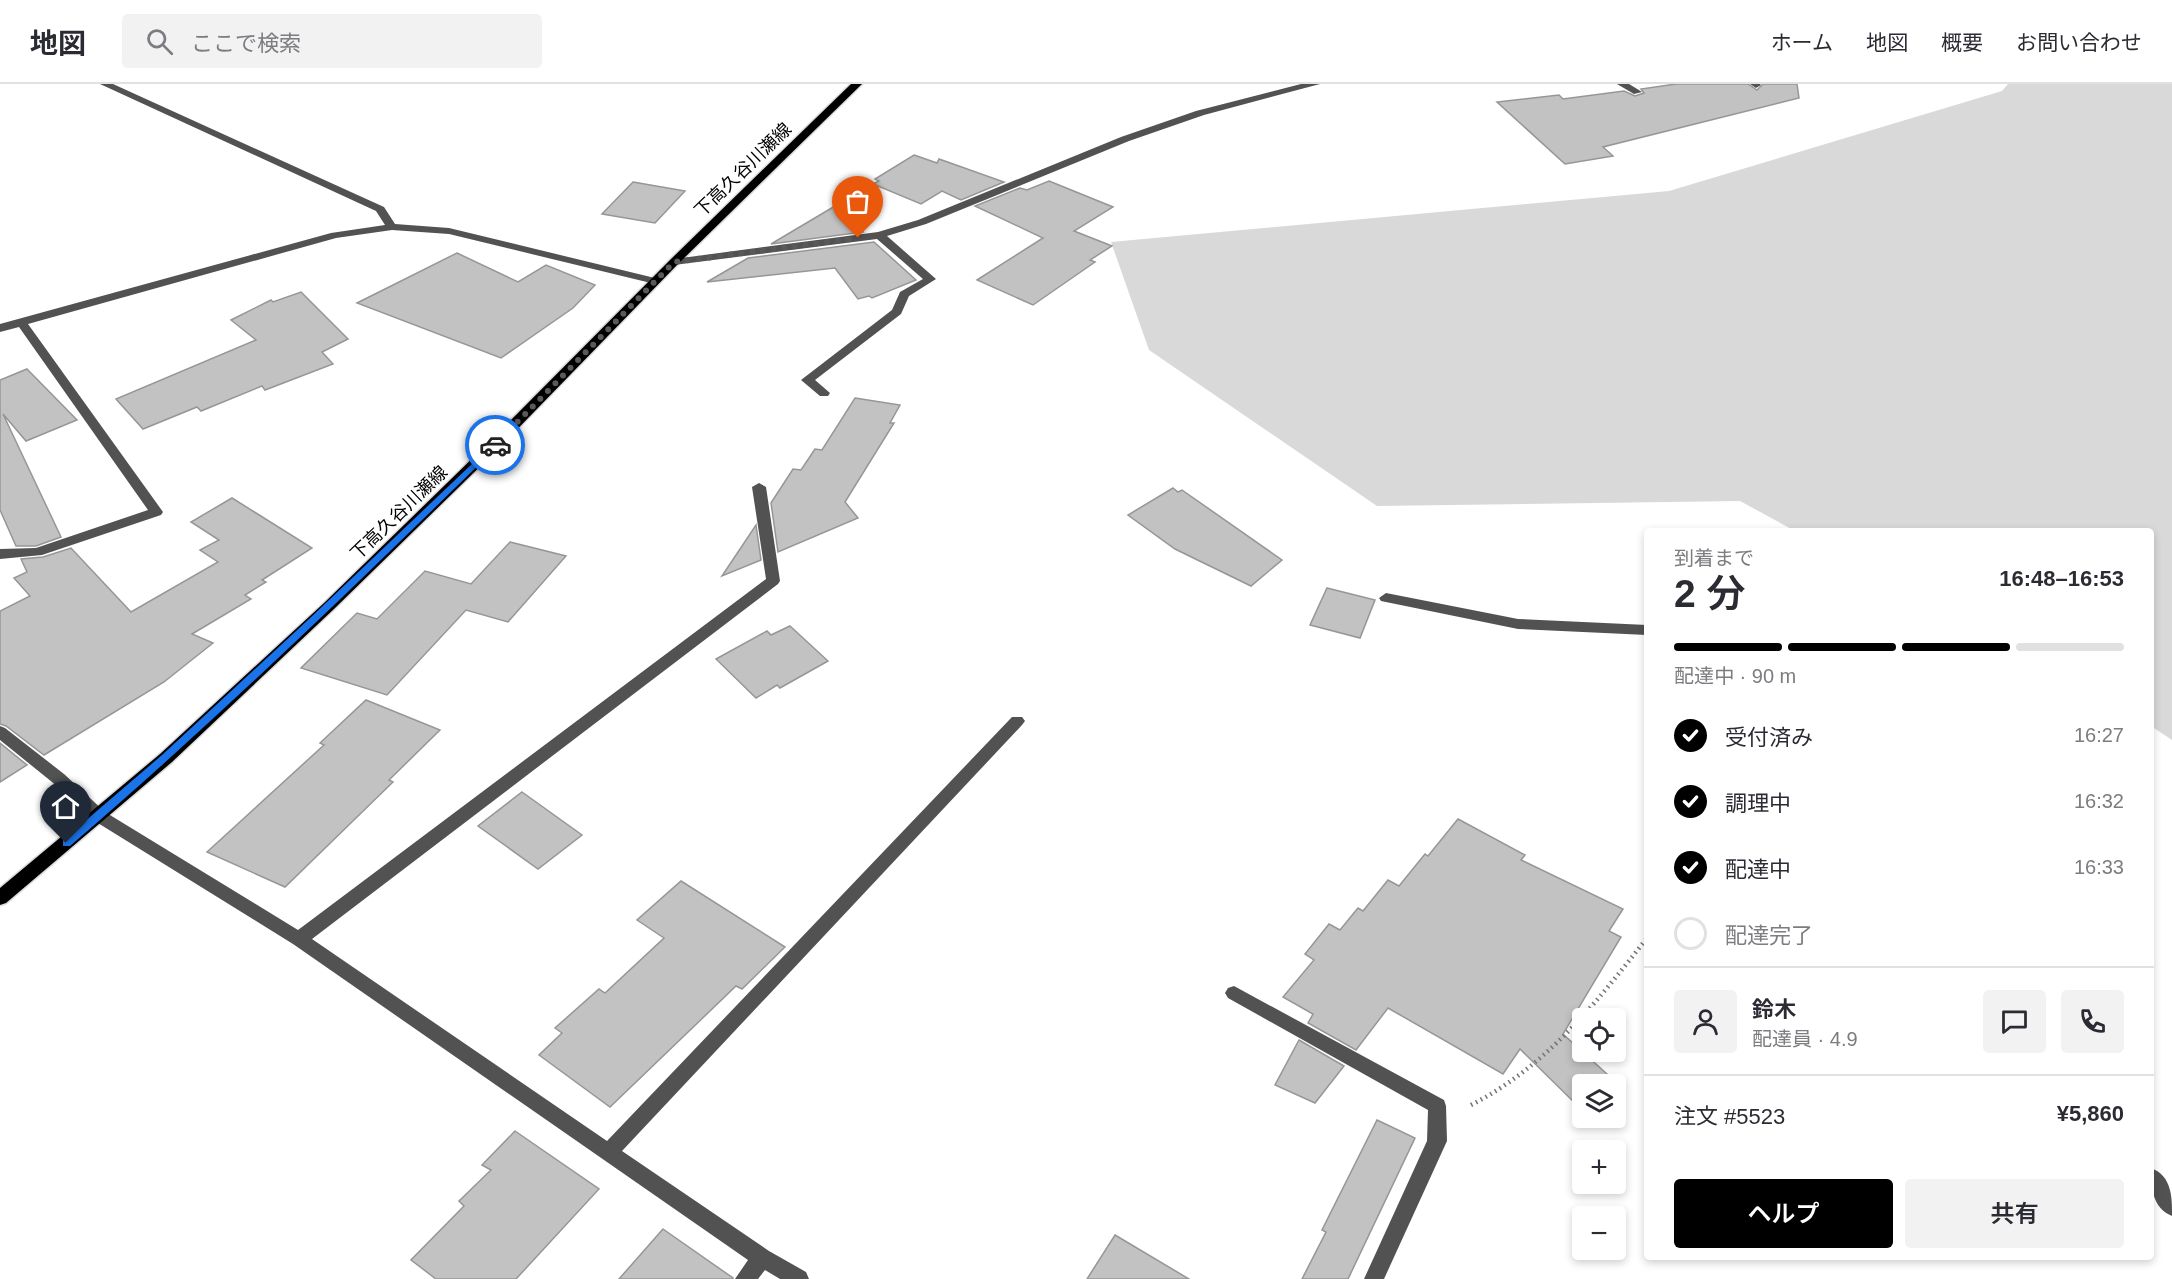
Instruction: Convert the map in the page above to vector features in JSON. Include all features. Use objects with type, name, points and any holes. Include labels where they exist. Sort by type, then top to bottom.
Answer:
[{"type":"main road","name":"下高久谷川瀬線","points":[[0,898],[166,758],[329,606],[492,447],[655,280],[857,84]]},
{"type":"street","points":[[105,84],[380,209],[392,227]]},
{"type":"street","points":[[674,262],[722,254],[879,236],[922,222],[1125,139],[1263,94],[1315,84]]},
{"type":"street","points":[[1622,84],[1637,92]]},
{"type":"street","points":[[0,328],[335,235],[392,227],[449,231],[655,280]]},
{"type":"street","points":[[824,393],[807,380],[897,312],[904,294],[930,279],[879,236]]},
{"type":"street","points":[[0,554],[37,552],[156,512],[22,323]]},
{"type":"street","points":[[299,939],[773,581],[759,487]]},
{"type":"street","points":[[1386,598],[1518,624],[1644,630]]},
{"type":"street","points":[[609,1152],[1017,721]]},
{"type":"street","points":[[0,732],[58,778],[99,816],[299,939],[762,1258],[799,1279]]},
{"type":"street","points":[[1234,993],[1437,1106],[1437,1141],[1374,1279]]},
{"type":"street","points":[[2154,1181],[2172,1207]]},
{"type":"street","points":[[744,1279],[762,1258]]},
{"type":"path","points":[[1437,1119],[1482,1101],[1521,1077],[1583,1016],[1644,943]]},
{"type":"shaded area","points":[[2008,84],[2172,84],[2172,740],[2154,728],[2154,528],[1790,528],[1740,501],[1377,506],[1149,350],[1111,242],[1669,191],[2002,91]]},
{"type":"building","points":[[1676,84],[1748,84],[1757,90],[1763,84],[1797,84],[1799,98],[1603,147],[1613,156],[1565,164],[1497,102],[1559,95],[1563,99],[1624,91],[1635,96],[1644,93],[1641,89]]},
{"type":"building","points":[[914,155],[937,163],[939,159],[1004,182],[961,200],[942,191],[921,204],[873,184],[879,181],[875,179]]},
{"type":"building","points":[[1049,181],[1113,207],[1074,231],[1112,246],[1090,260],[1095,262],[1033,305],[977,280],[1043,238],[975,206],[1020,188],[1027,190]]},
{"type":"building","points":[[633,182],[685,191],[655,223],[602,214]]},
{"type":"building","points":[[835,206],[863,232],[771,244]]},
{"type":"building","points":[[874,242],[916,280],[872,298],[869,296],[858,299],[835,268],[707,282],[748,258]]},
{"type":"building","points":[[457,253],[518,282],[546,265],[595,285],[573,308],[501,358],[357,303]]},
{"type":"building","points":[[301,292],[348,339],[322,352],[333,364],[265,390],[262,386],[201,411],[197,407],[143,429],[116,399],[256,340],[231,320],[271,300],[273,302]]},
{"type":"building","points":[[27,369],[77,420],[26,441],[3,414],[61,537],[36,546],[16,546],[0,510],[0,380]]},
{"type":"building","points":[[855,398],[900,405],[890,423],[894,423],[845,502],[858,518],[778,552],[771,503],[793,469],[801,470],[815,449],[822,450]]},
{"type":"building","points":[[1173,488],[1178,492],[1182,490],[1282,560],[1251,586],[1175,549],[1128,515]]},
{"type":"building","points":[[232,498],[312,548],[262,580],[266,582],[245,595],[251,599],[192,634],[213,643],[164,682],[44,755],[6,726],[0,724],[0,611],[30,596],[14,578],[27,572],[21,559],[43,557],[71,548],[131,612],[218,562],[200,550],[219,540],[191,522]]},
{"type":"building","points":[[756,525],[761,560],[722,576]]},
{"type":"building","points":[[510,542],[566,556],[508,622],[466,610],[387,695],[301,668],[357,613],[377,619],[425,571],[471,584]]},
{"type":"building","points":[[1327,588],[1375,600],[1360,638],[1310,625]]},
{"type":"building","points":[[790,626],[828,661],[780,688],[777,685],[756,698],[716,659],[767,631],[771,635]]},
{"type":"building","points":[[366,700],[440,730],[389,780],[393,782],[285,887],[207,852],[324,745],[320,743]]},
{"type":"building","points":[[0,743],[27,765],[0,782]]},
{"type":"building","points":[[522,792],[582,835],[538,869],[478,826]]},
{"type":"building","points":[[1458,819],[1525,855],[1521,860],[1623,909],[1609,931],[1621,937],[1579,1008],[1572,1008],[1572,1019],[1563,1034],[1572,1042],[1572,1062],[1594,1062],[1607,1074],[1572,1074],[1572,1100],[1520,1049],[1503,1074],[1388,1008],[1356,1050],[1308,1023],[1313,1014],[1283,997],[1314,960],[1305,954],[1329,924],[1340,930],[1358,908],[1363,911],[1388,880],[1399,886],[1425,854],[1428,856]]},
{"type":"building","points":[[681,881],[785,947],[742,989],[736,986],[610,1107],[539,1055],[562,1033],[555,1028],[599,989],[605,993],[664,938],[637,920]]},
{"type":"building","points":[[1299,1040],[1344,1066],[1315,1103],[1275,1085]]},
{"type":"building","points":[[1377,1120],[1415,1138],[1348,1279],[1302,1279],[1326,1232],[1322,1230]]},
{"type":"building","points":[[515,1131],[599,1189],[516,1279],[436,1279],[411,1260],[464,1206],[459,1201],[491,1170],[482,1165]]},
{"type":"building","points":[[663,1229],[733,1278],[733,1279],[619,1279]]},
{"type":"building","points":[[1115,1235],[1189,1279],[1087,1279]]},
{"type":"way so far","points":[[495,445],[674,262],[858,238]]},
{"type":"route","points":[[66,843],[166,758],[313,621],[495,445]]}]
